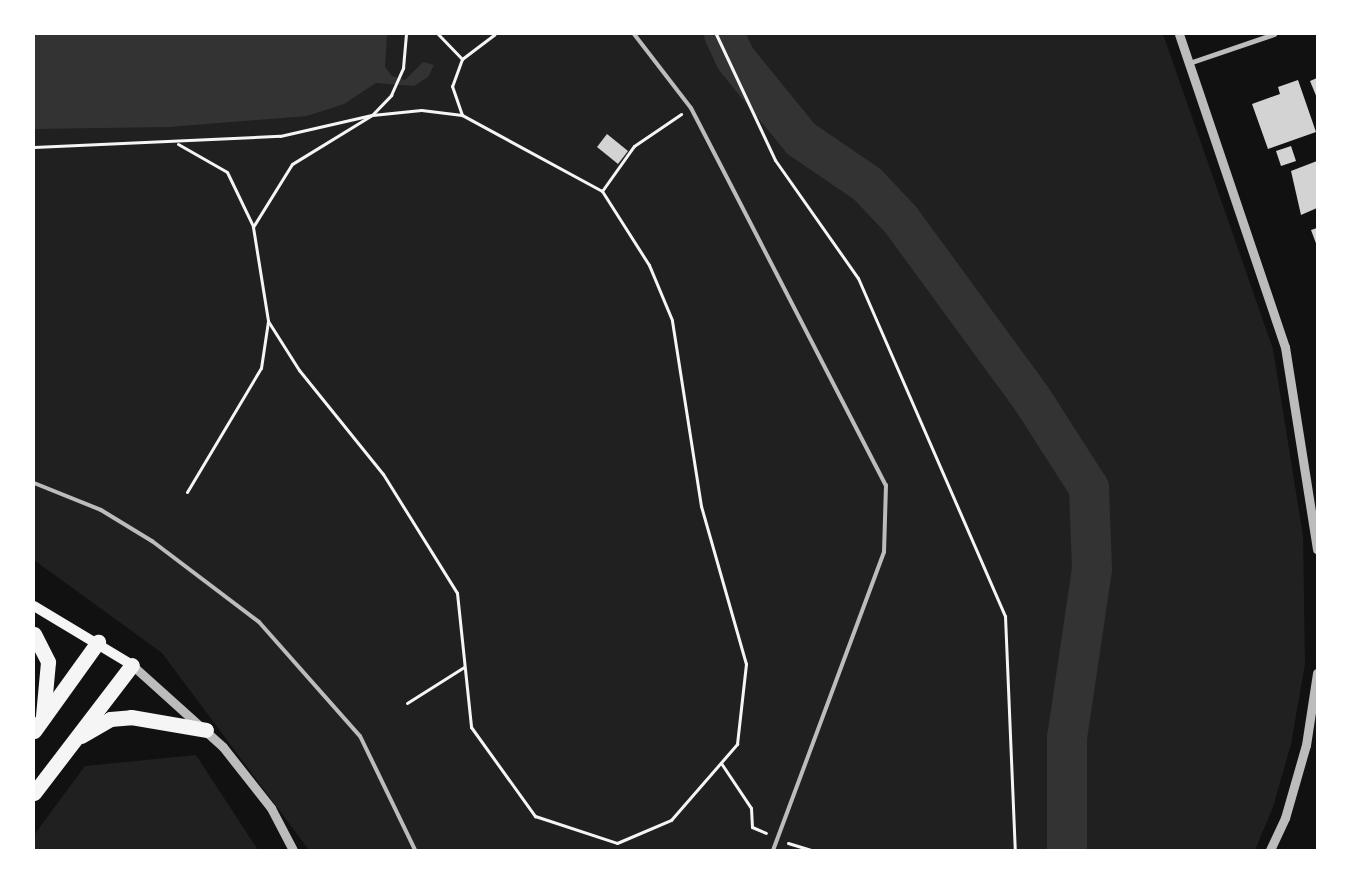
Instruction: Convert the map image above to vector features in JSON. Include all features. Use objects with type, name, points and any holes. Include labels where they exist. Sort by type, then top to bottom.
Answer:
[{"type":"highway","points":[[34,634],[48,662],[43,717]]},
{"type":"highway","points":[[34,731],[98,642]]},
{"type":"highway","points":[[34,793],[132,665]]},
{"type":"highway","points":[[75,739],[110,719],[131,717],[206,730]]},
{"type":"main road","points":[[34,606],[98,642],[132,665]]},
{"type":"street","points":[[1179,34],[1285,347],[1317,549]]},
{"type":"street","points":[[1189,63],[1274,34]]},
{"type":"street","points":[[132,665],[206,730],[271,808],[293,850]]},
{"type":"street","points":[[1270,850],[1285,818],[1306,745],[1317,674]]},
{"type":"lane","points":[[634,34],[691,108],[886,485],[884,552],[773,850]]},
{"type":"lane","points":[[34,483],[110,515],[259,622],[360,736],[415,850]]},
{"type":"path","points":[[253,227],[292,164],[372,115],[391,95],[403,68],[406,34]]},
{"type":"path","points":[[438,34],[462,59]]},
{"type":"path","points":[[462,115],[452,86],[462,59],[495,34]]},
{"type":"path","points":[[716,34],[775,160],[858,278],[1006,616],[1015,850]]},
{"type":"path","points":[[602,191],[634,146],[691,108]]},
{"type":"path","points":[[34,147],[178,144],[280,136],[372,115],[420,110],[462,115],[602,191],[649,265],[672,320],[701,506],[746,664],[737,744],[671,820],[618,843],[535,816],[471,727],[457,593],[383,474],[299,370],[268,321]]},
{"type":"path","points":[[178,144],[227,172],[253,227],[268,321],[261,368],[187,492]]},
{"type":"path","points":[[407,703],[464,667]]},
{"type":"path","points":[[721,763],[750,808],[752,827],[778,839],[811,850]]},
{"type":"shaded area","points":[[34,34],[1163,34],[1273,349],[1303,536],[1305,664],[1291,744],[1273,807],[1255,850],[309,850],[162,653],[34,560]]},
{"type":"shaded area","points":[[34,34],[387,34],[385,67],[392,76],[405,80],[423,62],[434,65],[428,77],[414,86],[376,83],[344,104],[307,116],[169,127],[34,129]]},
{"type":"shaded area","points":[[196,755],[258,850],[34,850],[34,835],[85,766]]},
{"type":"building","points":[[1317,78],[1317,98],[1310,81]]},
{"type":"building","points":[[1298,80],[1316,132],[1268,149],[1252,104],[1280,94],[1278,87]]},
{"type":"building","points":[[607,134],[628,151],[618,164],[597,147]]},
{"type":"building","points":[[1291,146],[1296,161],[1281,166],[1276,151]]},
{"type":"building","points":[[1317,161],[1317,208],[1301,215],[1291,171]]},
{"type":"building","points":[[1317,228],[1317,246],[1311,230]]},
{"type":"waterway","points":[[724,34],[735,58],[801,139],[867,184],[901,220],[1032,399],[1089,488],[1092,569],[1067,738],[1067,850]]}]
